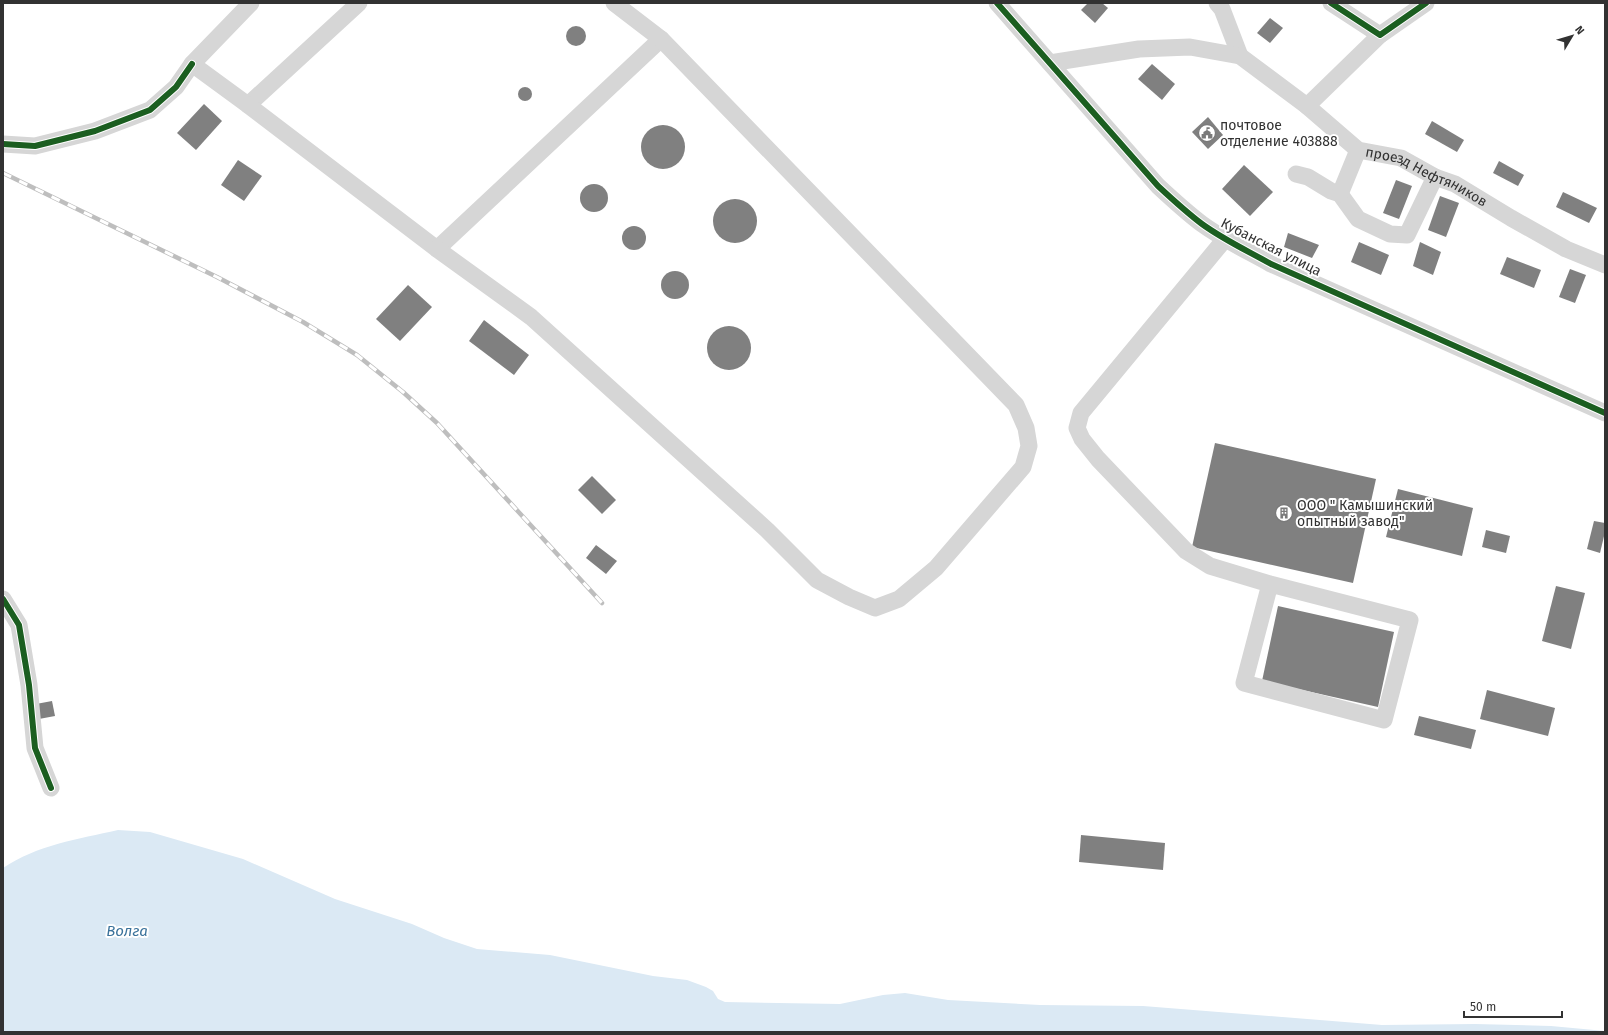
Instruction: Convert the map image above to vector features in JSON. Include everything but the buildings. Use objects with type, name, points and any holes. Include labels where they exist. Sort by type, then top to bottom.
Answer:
[{"type":"street","points":[[3,144],[35,146],[95,131],[150,110],[176,87],[192,64],[251,3]]},
{"type":"street","points":[[248,105],[359,3]]},
{"type":"street","points":[[192,64],[437,249],[532,317],[767,530],[817,580],[849,597],[875,608],[899,599],[936,568],[1023,467],[1029,446],[1026,428],[1016,405],[661,39],[614,3]]},
{"type":"street","name":"Кубанская улица","points":[[997,3],[1158,186],[1182,209],[1225,239],[1278,267],[1605,413]]},
{"type":"street","points":[[1217,3],[1222,9],[1240,56]]},
{"type":"street","points":[[1331,3],[1380,35]]},
{"type":"street","points":[[1307,106],[1380,35],[1426,3]]},
{"type":"street","points":[[437,249],[661,39]]},
{"type":"street","name":"проезд Нефтяников","points":[[1050,63],[1139,49],[1190,47],[1240,56],[1307,106],[1358,150],[1401,158],[1435,177],[1455,184],[1566,249],[1605,265]]},
{"type":"street","points":[[1340,194],[1358,150]]},
{"type":"street","points":[[1296,174],[1308,177],[1330,191],[1340,194],[1358,219],[1390,234],[1407,235],[1435,177]]},
{"type":"street","points":[[1225,239],[1081,413],[1077,428],[1082,439],[1098,459],[1186,552],[1210,566],[1270,584],[1410,620],[1384,720],[1244,683],[1270,584]]},
{"type":"street","points":[[3,599],[19,625],[29,685],[35,748],[51,788]]},
{"type":"water","name":"Волга","points":[[118,830],[150,832],[243,859],[335,899],[412,924],[444,938],[477,949],[550,955],[653,976],[687,980],[713,991],[718,999],[725,1002],[840,1004],[883,995],[905,993],[948,1000],[1040,1005],[1143,1006],[1382,1025],[1475,1024],[1551,1026],[1605,1032],[3,1032],[3,868],[16,860],[44,848]]},
{"type":"railway","points":[[3,173],[217,277],[303,322],[357,355],[403,392],[437,423],[602,603]]},
{"type":"cycle path","points":[[997,3],[1158,186],[1190,215],[1210,230],[1271,264],[1605,413]]},
{"type":"cycle path","points":[[1331,3],[1380,35],[1426,3]]},
{"type":"cycle path","points":[[3,144],[35,146],[95,131],[150,110],[176,87],[192,64]]},
{"type":"cycle path","points":[[3,599],[19,625],[29,685],[35,748],[51,788]]},
{"type":"place","name":"почтовое отделение 403888","points":[[1207,133]]},
{"type":"place","name":"ООО \" Камышинский опытный завод\"","points":[[1284,513]]}]
